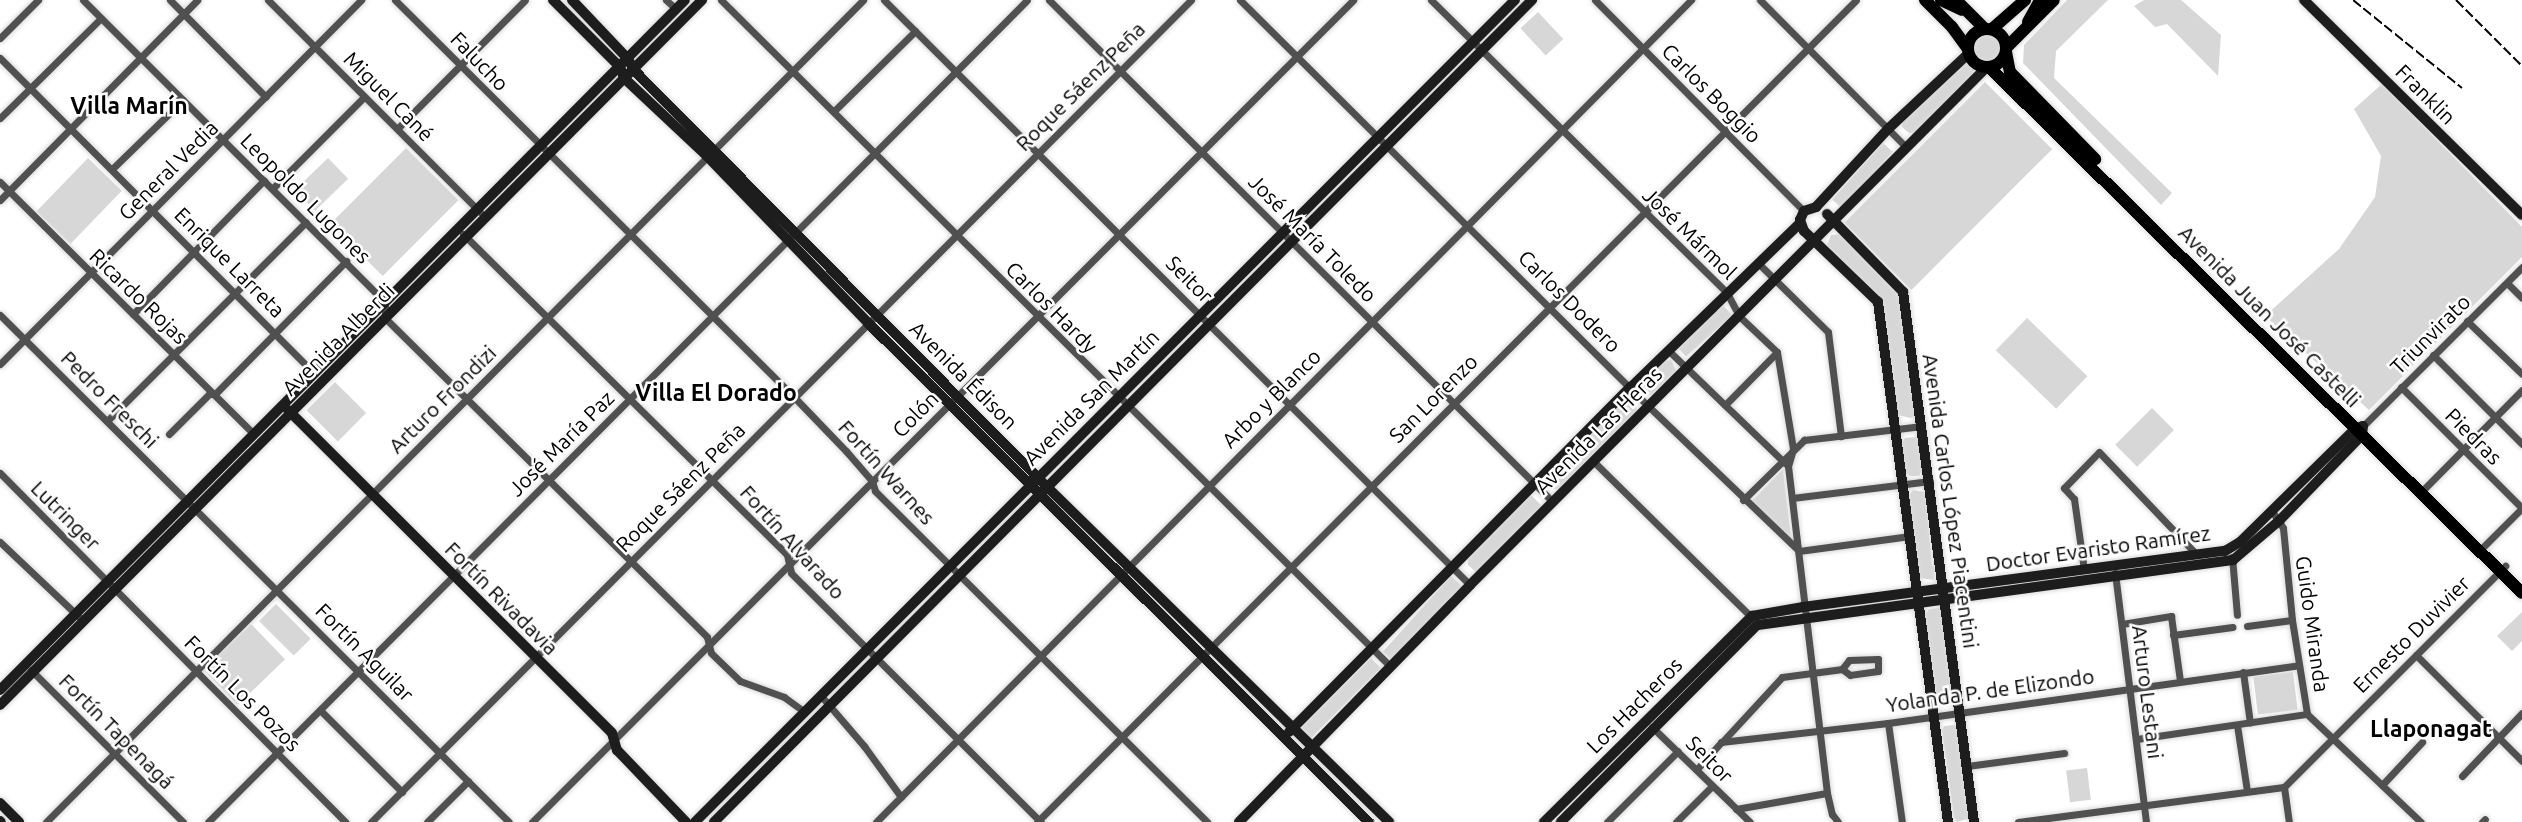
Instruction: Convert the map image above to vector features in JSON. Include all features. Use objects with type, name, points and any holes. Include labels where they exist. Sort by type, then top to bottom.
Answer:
[{"type":"main road","points":[[553,0],[624,68]]},
{"type":"main road","points":[[572,0],[624,68]]},
{"type":"main road","name":"Avenida Alberdi","points":[[190,505],[254,434],[287,410],[314,373],[385,302],[462,233],[486,217],[548,154],[685,0]]},
{"type":"main road","name":"Avenida Alberdi","points":[[624,68],[634,70],[702,0]]},
{"type":"main road","name":"Avenida San Martín","points":[[1477,47],[1515,0]]},
{"type":"main road","name":"Avenida San Martín","points":[[714,822],[826,701],[959,575],[1118,397],[1205,319],[1477,47],[1532,0]]},
{"type":"main road","points":[[1925,0],[1952,27]]},
{"type":"main road","points":[[1940,0],[1973,62],[1988,68],[2001,62],[2007,49],[2054,0]]},
{"type":"main road","points":[[1940,0],[1968,13]]},
{"type":"main road","points":[[1956,0],[1968,13],[2002,36],[2007,49]]},
{"type":"main road","name":"Franklin","points":[[2304,0],[2522,215]]},
{"type":"main road","points":[[1968,51],[1973,35],[1989,29],[2033,2]]},
{"type":"main road","points":[[2025,28],[2033,2]]},
{"type":"main road","name":"Avenida Juan José Castelli","points":[[2007,49],[2010,72],[2027,91],[2361,430]]},
{"type":"main road","name":"Avenida Las Heras","points":[[1283,738],[1968,51]]},
{"type":"main road","name":"Avenida Alberdi","points":[[0,705],[29,668],[190,505],[385,318],[462,233],[477,208],[624,68]]},
{"type":"main road","name":"Avenida Édison","points":[[624,68],[1040,485],[1129,566],[1389,822]]},
{"type":"main road","name":"Avenida Las Heras","points":[[1229,822],[1311,747],[1775,280],[1822,228],[1988,68]]},
{"type":"main road","name":"Avenida Juan José Castelli","points":[[1988,68],[2482,548],[2522,593]]},
{"type":"main road","name":"Avenida Édison","points":[[634,70],[710,153]]},
{"type":"main road","name":"Avenida Carlos López Piacentini","points":[[1816,206],[1822,228],[1878,303],[1948,822]]},
{"type":"main road","name":"Avenida Carlos López Piacentini","points":[[1802,217],[1822,228],[1903,292],[1974,822]]},
{"type":"main road","name":"Avenida San Martín","points":[[874,653],[950,567],[1128,406],[1205,319]]},
{"type":"main road","name":"Fortín Rivadavia","points":[[287,410],[612,733],[617,750],[687,822]]},
{"type":"main road","name":"Doctor Evaristo Ramírez","points":[[1754,621],[2232,554],[2276,515],[2361,430]]},
{"type":"main road","name":"Avenida Édison","points":[[1040,485],[1120,575],[1369,822]]},
{"type":"main road","name":"Doctor Evaristo Ramírez","points":[[2183,561],[2197,555],[2232,554]]},
{"type":"main road","name":"Avenida Juan José Castelli","points":[[2502,569],[2522,583]]},
{"type":"main road","name":"Doctor Evaristo Ramírez","points":[[1944,593],[2084,570],[2115,571]]},
{"type":"main road","name":"Los Hacheros","points":[[1544,822],[1754,621]]},
{"type":"main road","name":"Avenida Alberdi","points":[[0,690],[29,668]]},
{"type":"main road","name":"Avenida San Martín","points":[[695,822],[806,712],[826,701]]},
{"type":"main road","name":"Los Hacheros","points":[[1561,822],[1649,724]]},
{"type":"main road","name":"Avenida Las Heras","points":[[1239,822],[1300,756]]},
{"type":"main road","points":[[0,803],[19,822]]},
{"type":"street","points":[[0,38],[38,0]]},
{"type":"street","name":"Leopoldo Lugones","points":[[83,0],[385,302]]},
{"type":"street","points":[[170,0],[266,97]]},
{"type":"street","points":[[0,200],[197,0]]},
{"type":"street","name":"Miguel Cané","points":[[268,0],[486,217]]},
{"type":"street","name":"General Vedia","points":[[0,364],[361,0]]},
{"type":"street","name":"Falucho","points":[[395,0],[539,147]]},
{"type":"street","points":[[398,128],[525,0]]},
{"type":"street","points":[[666,0],[676,9]]},
{"type":"street","name":"Carlos Hardy","points":[[721,0],[954,235],[1391,667]]},
{"type":"street","name":"Arturo Frondizi","points":[[46,822],[863,0]]},
{"type":"street","name":"Seitor","points":[[884,0],[1373,484],[1470,585]]},
{"type":"street","name":"José María Paz","points":[[208,822],[711,314],[875,154],[1027,0]]},
{"type":"street","name":"José María Toledo","points":[[1049,0],[1553,502]]},
{"type":"street","name":"Roque Sáenz Peña","points":[[372,822],[1191,0]]},
{"type":"street","name":"Carlos Dodero","points":[[1240,0],[1467,223],[1648,407],[1798,551]]},
{"type":"street","name":"Colón","points":[[532,822],[1353,0]]},
{"type":"street","name":"José Mármol","points":[[1431,0],[1727,293],[1739,316],[1777,352]]},
{"type":"street","name":"Carlos Boggio","points":[[1595,0],[1726,130],[1802,217]]},
{"type":"street","name":"Arbo y Blanco","points":[[877,821],[1560,129],[1692,0]]},
{"type":"street","points":[[1760,0],[1906,146]]},
{"type":"street","name":"San Lorenzo","points":[[1039,821],[1856,0]]},
{"type":"street","points":[[0,118],[101,18]]},
{"type":"street","points":[[834,111],[915,31]]},
{"type":"street","name":"Enrique Larreta","points":[[0,58],[314,373]]},
{"type":"street","points":[[273,188],[364,97]]},
{"type":"street","points":[[112,169],[183,100]]},
{"type":"street","name":"Fortín Warnes","points":[[539,147],[711,314],[872,481],[875,491],[1207,822]]},
{"type":"street","points":[[133,314],[264,180]]},
{"type":"street","name":"Ricardo Rojas","points":[[0,183],[254,434]]},
{"type":"street","points":[[107,421],[306,222]]},
{"type":"street","name":"Fortín Alvarado","points":[[462,233],[787,555],[791,573],[874,653],[1039,821]]},
{"type":"street","points":[[169,434],[209,394],[215,394],[346,261]]},
{"type":"street","points":[[1758,263],[1828,332],[1842,436]]},
{"type":"street","name":"Triunvirato","points":[[2361,430],[2522,267]]},
{"type":"street","points":[[2507,283],[2522,298]]},
{"type":"street","points":[[385,302],[385,318],[707,637],[711,653],[740,681],[784,697],[806,712]]},
{"type":"street","name":"Pedro Freschi","points":[[0,315],[190,505]]},
{"type":"street","points":[[2467,321],[2522,374]]},
{"type":"street","points":[[1670,352],[1785,463],[1792,498],[1826,793],[1832,814],[1838,822]]},
{"type":"street","points":[[1777,352],[1793,449]]},
{"type":"street","points":[[1724,405],[1777,352]]},
{"type":"street","points":[[2433,355],[2522,444]]},
{"type":"street","name":"Piedras","points":[[2401,387],[2522,508]]},
{"type":"street","points":[[2423,490],[2522,390]]},
{"type":"street","points":[[1743,500],[1785,463],[1793,449],[1804,440],[1922,426]]},
{"type":"street","points":[[2084,570],[2074,499],[2064,488],[2099,452],[2197,555]]},
{"type":"street","points":[[1593,461],[1754,621]]},
{"type":"street","name":"Lutringer","points":[[0,473],[111,586]]},
{"type":"street","points":[[1792,498],[1930,481]]},
{"type":"street","name":"Fortín Aguilar","points":[[190,505],[509,822]]},
{"type":"street","points":[[2482,548],[2522,508]]},
{"type":"street","name":"Guido Miranda","points":[[2276,515],[2308,715],[2417,821]]},
{"type":"street","points":[[1798,551],[1910,536]]},
{"type":"street","points":[[0,542],[79,618]]},
{"type":"street","points":[[2232,554],[2237,615]]},
{"type":"street","name":"Ernesto Duvivier","points":[[2284,787],[2502,569]]},
{"type":"street","name":"Arturo Lestani","points":[[2115,571],[2146,822]]},
{"type":"street","name":"Fortín Los Pozos","points":[[111,586],[345,822]]},
{"type":"street","points":[[2122,624],[2171,617],[2180,681]]},
{"type":"street","points":[[2247,626],[2292,620]]},
{"type":"street","points":[[2174,635],[2232,627]]},
{"type":"street","points":[[2416,655],[2522,761]]},
{"type":"street","points":[[1697,769],[1782,677],[1842,669],[1850,675],[1878,671],[1878,659],[1849,660],[1842,669]]},
{"type":"street","name":"Yolanda P. de Elizondo","points":[[1721,742],[1888,723],[1960,710],[2300,665]]},
{"type":"street","name":"Fortín Tapenagá","points":[[29,668],[183,822]]},
{"type":"street","points":[[2244,673],[2250,723]]},
{"type":"street","points":[[826,701],[901,797]]},
{"type":"street","points":[[320,710],[402,792]]},
{"type":"street","points":[[2462,776],[2522,713]]},
{"type":"street","points":[[2137,738],[2308,715]]},
{"type":"street","points":[[1888,723],[1902,822]]},
{"type":"street","name":"Seitor","points":[[1649,724],[1697,769],[1746,821]]},
{"type":"street","points":[[2237,725],[2247,791]]},
{"type":"street","points":[[2382,785],[2422,742]]},
{"type":"street","points":[[1608,822],[1678,751]]},
{"type":"street","points":[[1967,766],[2064,753]]},
{"type":"street","points":[[427,822],[468,780]]},
{"type":"street","points":[[1676,822],[1712,786]]},
{"type":"street","points":[[2018,822],[2284,787],[2289,822]]},
{"type":"street","points":[[1736,809],[1826,793]]},
{"type":"shaded area","points":[[2067,0],[2108,0],[2056,51],[2054,78],[2172,193],[2161,205],[2023,63],[2024,45]]},
{"type":"shaded area","points":[[2144,0],[2181,0],[2221,35],[2218,76],[2167,24],[2155,27],[2134,6]]},
{"type":"shaded area","points":[[1538,12],[1563,39],[1546,55],[1520,28]]},
{"type":"shaded area","points":[[1987,31],[1999,36],[2004,48],[1999,60],[1987,65],[1975,60],[1970,48],[1975,36]]},
{"type":"shaded area","points":[[1965,60],[1977,72],[1916,133],[1909,133],[1902,127],[1902,121]]},
{"type":"shaded area","points":[[1985,82],[2052,149],[1911,290],[1844,223]]},
{"type":"shaded area","points":[[2382,84],[2522,227],[2522,257],[2369,410],[2265,316],[2339,249],[2375,197],[2381,156],[2354,109]]},
{"type":"shaded area","points":[[1883,143],[1893,152],[1842,208],[1832,199]]},
{"type":"shaded area","points":[[406,148],[458,200],[383,276],[330,224]]},
{"type":"shaded area","points":[[88,158],[122,191],[70,244],[37,211]]},
{"type":"shaded area","points":[[328,158],[348,179],[315,211],[295,190]]},
{"type":"shaded area","points":[[1841,234],[1901,298],[1915,416],[1911,418],[1897,415],[1881,301],[1827,245],[1831,235]]},
{"type":"shaded area","points":[[1722,304],[1732,315],[1686,357],[1676,345]]},
{"type":"shaded area","points":[[2027,318],[2087,376],[2056,409],[1996,350]]},
{"type":"shaded area","points":[[1671,360],[1677,372],[1653,395],[1648,395],[1641,389],[1641,384],[1666,361]]},
{"type":"shaded area","points":[[335,382],[366,413],[338,441],[307,410]]},
{"type":"shaded area","points":[[1630,399],[1636,405],[1637,412],[1560,489],[1553,489],[1546,483],[1547,476],[1623,400]]},
{"type":"shaded area","points":[[2152,408],[2174,430],[2137,467],[2115,445]]},
{"type":"shaded area","points":[[1916,437],[1920,441],[1924,467],[1919,476],[1910,476],[1905,472],[1901,444],[1905,438]]},
{"type":"shaded area","points":[[1783,469],[1791,538],[1752,501]]},
{"type":"shaded area","points":[[1913,490],[1925,492],[1932,565],[1935,567],[1934,580],[1920,578],[1909,496]]},
{"type":"shaded area","points":[[1531,495],[1543,507],[1476,572],[1468,565],[1468,559]]},
{"type":"shaded area","points":[[1451,576],[1462,586],[1394,662],[1383,652]]},
{"type":"shaded area","points":[[276,604],[311,639],[294,656],[259,621]]},
{"type":"shaded area","points":[[1939,608],[1943,612],[1954,698],[1950,704],[1941,705],[1937,700],[1925,615],[1929,609]]},
{"type":"shaded area","points":[[2522,612],[2522,641],[2512,651],[2497,636]]},
{"type":"shaded area","points":[[251,624],[285,659],[238,705],[204,670]]},
{"type":"shaded area","points":[[1371,658],[1381,668],[1308,741],[1298,731]]},
{"type":"shaded area","points":[[2293,672],[2298,710],[2258,715],[2253,677]]},
{"type":"shaded area","points":[[1954,725],[1958,728],[1970,818],[1957,822],[1954,817],[1942,730],[1944,726]]},
{"type":"shaded area","points":[[2087,768],[2091,800],[2070,802],[2066,771]]},
{"type":"railway","points":[[2353,0],[2462,88]]},
{"type":"railway","points":[[2456,0],[2522,66]]},
{"type":"district","name":"Villa Marín","points":[[129,106]]},
{"type":"district","name":"Villa El Dorado","points":[[716,393]]},
{"type":"district","name":"Llaponagat","points":[[2431,729]]}]
